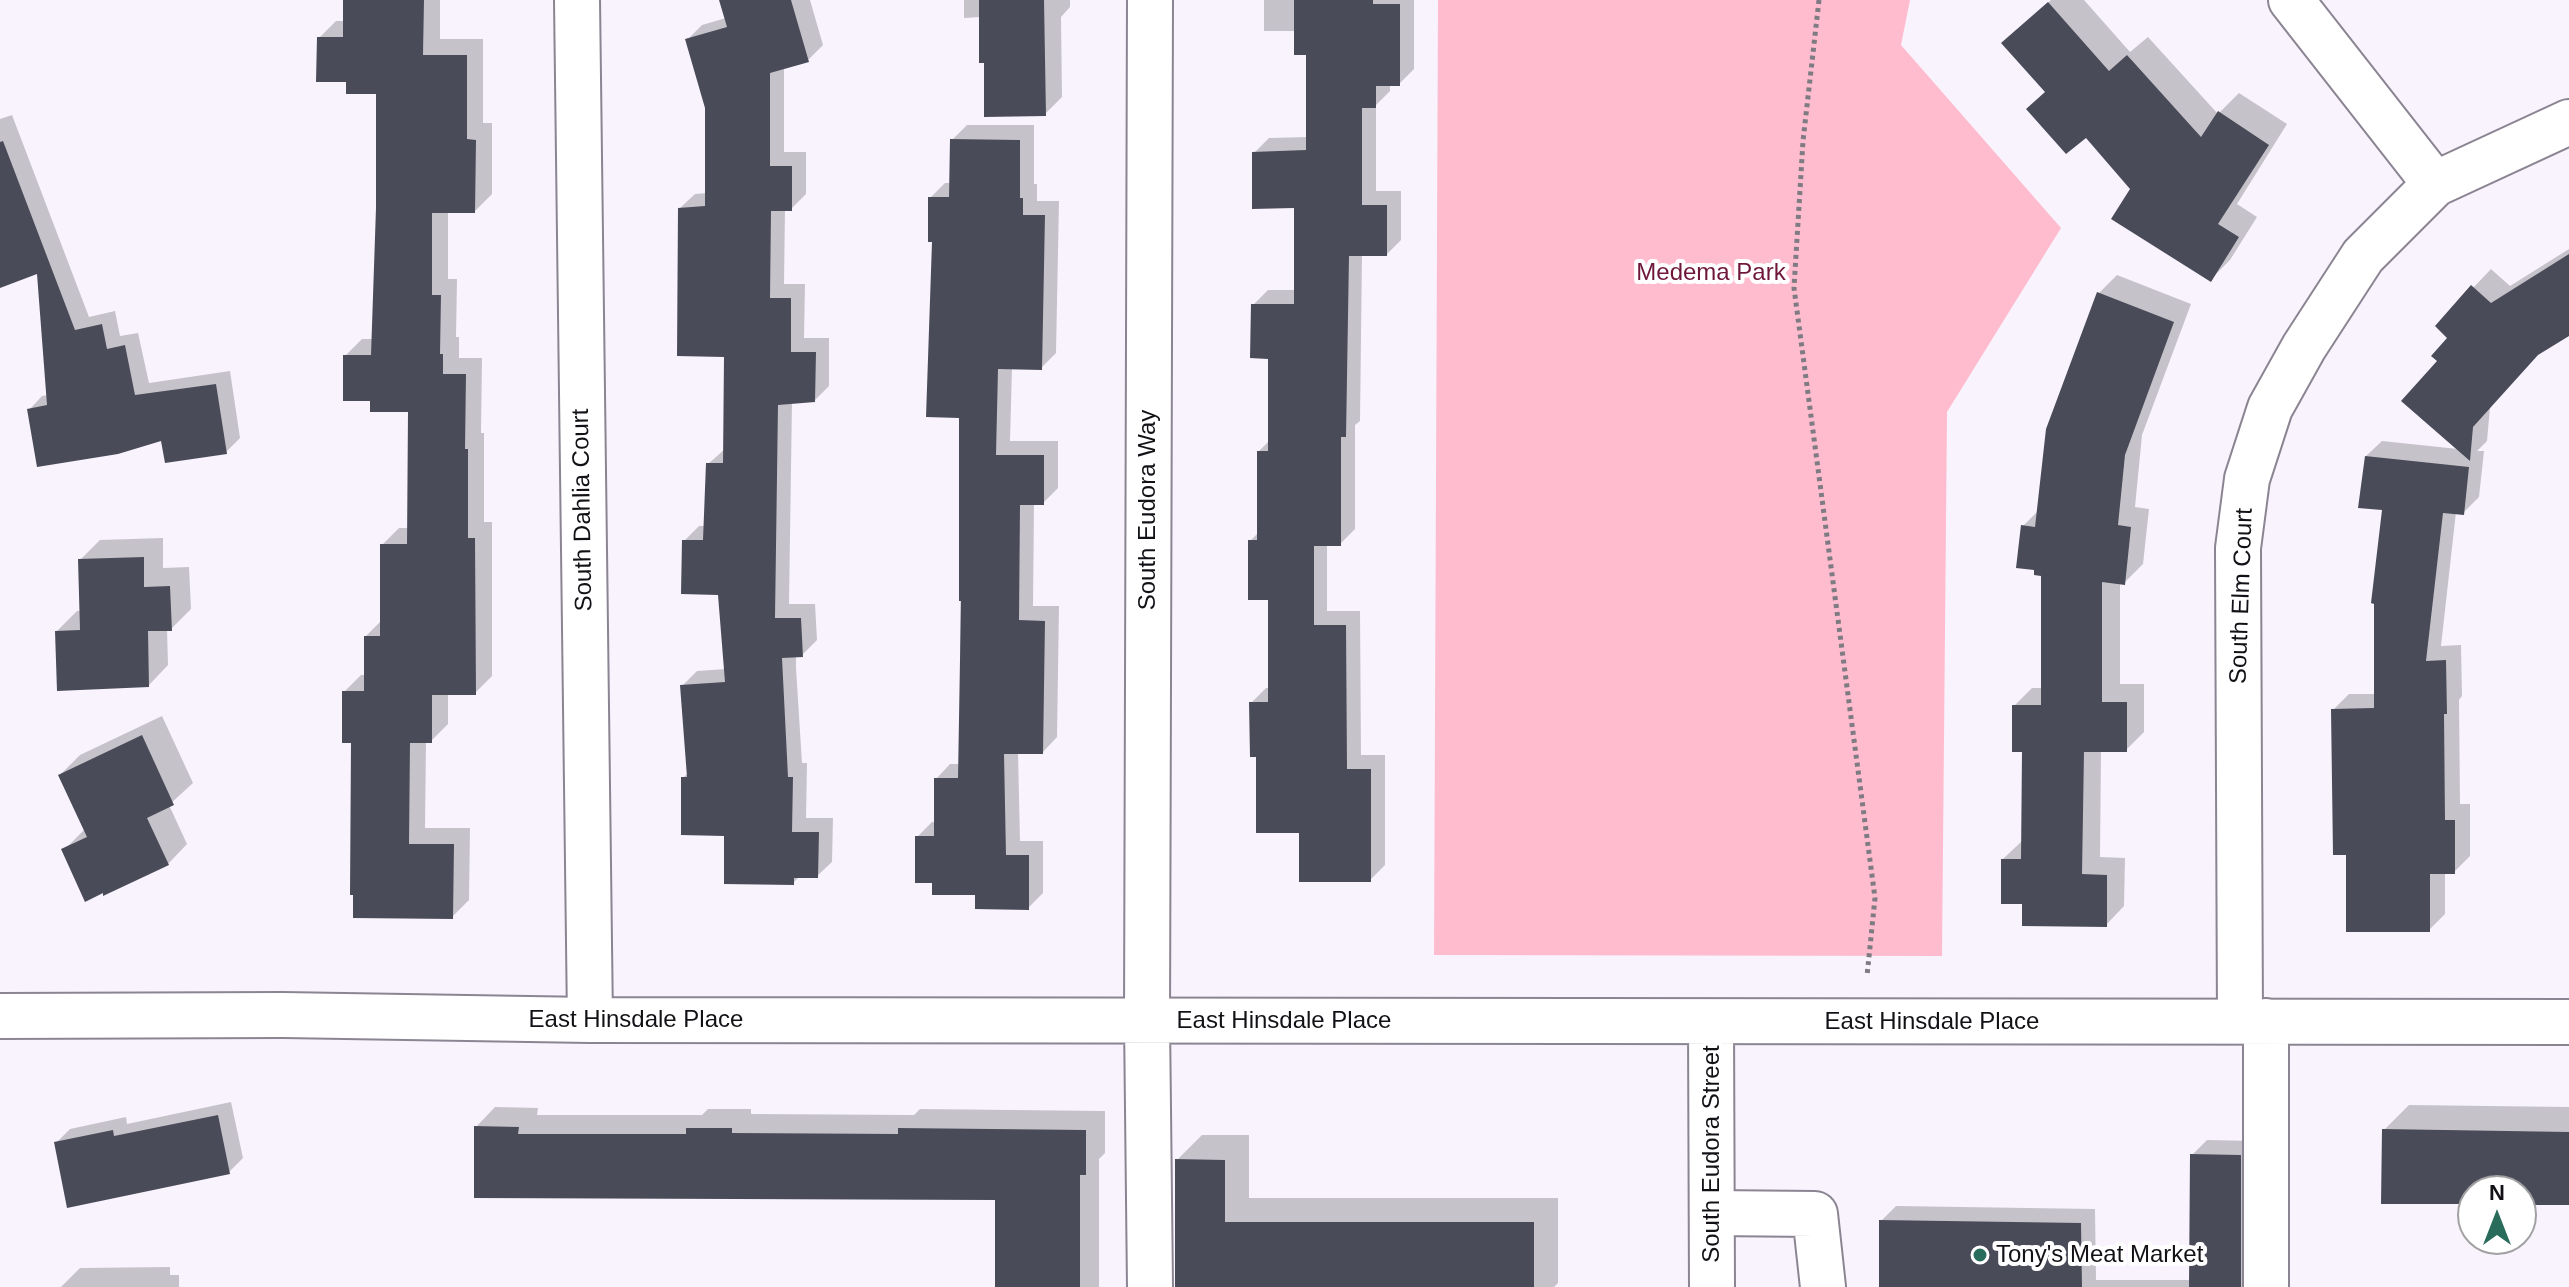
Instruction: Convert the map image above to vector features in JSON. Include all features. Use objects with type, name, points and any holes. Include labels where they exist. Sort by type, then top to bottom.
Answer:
[{"type":"street","name":"South Dahlia Court","points":[[577,0],[590,1020]]},
{"type":"street","name":"South Eudora Way","points":[[1150,0],[1147,1020],[1150,1287]]},
{"type":"street","points":[[2291,0],[2435,184]]},
{"type":"street","name":"South Elm Court","points":[[2266,1287],[2253,1021],[2238,548],[2247,479],[2270,408],[2304,347],[2363,256],[2435,184],[2569,122]]},
{"type":"street","name":"East Hinsdale Place","points":[[0,1016],[283,1015],[590,1020],[2569,1022]]},
{"type":"street","name":"South Eudora Street","points":[[1711,1022],[1712,1287]]},
{"type":"street","points":[[1712,1213],[1815,1214],[1823,1287]]},
{"type":"path","points":[[1819,0],[1804,126],[1794,288],[1875,898],[1862,1022]]},
{"type":"green space","name":"Medema Park","points":[[1438,0],[1910,0],[1901,45],[2061,228],[1947,412],[1942,956],[1434,955]]},
{"type":"building","points":[[343,0],[424,0],[423,55],[467,55],[467,139],[476,140],[475,213],[432,213],[432,295],[441,295],[440,354],[443,354],[443,374],[466,374],[468,538],[475,538],[476,695],[432,695],[432,743],[410,743],[409,844],[454,844],[453,919],[353,918],[353,895],[350,895],[351,743],[342,743],[342,691],[364,691],[364,636],[380,636],[380,544],[407,544],[408,412],[370,412],[370,401],[343,401],[343,355],[371,355],[376,94],[346,94],[346,82],[316,82],[317,37],[343,37]]},
{"type":"building","points":[[719,0],[791,0],[809,62],[770,73],[770,166],[792,166],[792,211],[771,211],[770,298],[791,298],[791,352],[816,352],[815,402],[778,405],[775,618],[801,618],[803,657],[782,658],[788,777],[793,777],[792,832],[819,832],[818,878],[794,878],[794,885],[724,884],[724,836],[681,835],[681,777],[687,777],[680,685],[725,682],[718,595],[681,594],[682,540],[703,540],[706,463],[723,463],[724,357],[677,356],[678,208],[705,206],[705,108],[685,39],[727,27]]},
{"type":"building","points":[[979,0],[1044,0],[1046,116],[984,117],[984,63],[979,63]]},
{"type":"building","points":[[1294,0],[1373,0],[1373,4],[1400,4],[1400,86],[1376,86],[1376,108],[1362,108],[1362,205],[1387,205],[1387,256],[1349,256],[1346,437],[1341,437],[1341,546],[1314,546],[1314,625],[1346,625],[1347,769],[1371,769],[1371,882],[1299,882],[1299,833],[1256,833],[1256,757],[1250,757],[1249,702],[1268,702],[1268,600],[1248,600],[1248,540],[1257,540],[1257,451],[1268,451],[1268,359],[1250,358],[1251,304],[1294,304],[1294,208],[1252,209],[1252,152],[1306,150],[1306,55],[1294,55]]},
{"type":"building","points":[[2048,2],[2109,71],[2127,55],[2201,137],[2218,111],[2269,145],[2218,224],[2239,237],[2211,282],[2111,219],[2130,189],[2086,138],[2066,154],[2026,109],[2045,92],[2001,43]]},
{"type":"building","points":[[950,139],[1020,140],[1023,215],[1045,215],[1042,370],[998,369],[996,455],[1044,455],[1044,505],[1020,505],[1019,620],[1045,621],[1043,754],[1004,754],[1006,855],[1029,855],[1029,910],[975,909],[975,895],[932,895],[932,883],[915,883],[915,836],[934,836],[934,778],[958,778],[961,601],[959,418],[926,417],[932,242],[928,242],[928,197],[949,197]]},
{"type":"building","points":[[3,141],[75,330],[102,324],[107,349],[125,345],[135,395],[216,384],[227,454],[165,463],[161,441],[118,454],[37,467],[27,409],[47,405],[37,274],[0,288],[0,142]]},
{"type":"building","points":[[2569,254],[2569,336],[2538,355],[2473,427],[2470,461],[2401,401],[2437,361],[2431,356],[2447,338],[2435,326],[2471,285],[2491,303]]},
{"type":"building","points":[[2097,292],[2174,322],[2125,455],[2118,525],[2131,527],[2125,585],[2102,582],[2102,702],[2127,702],[2127,752],[2084,752],[2082,874],[2107,875],[2107,927],[2022,926],[2022,904],[2001,904],[2001,859],[2021,859],[2022,752],[2012,752],[2012,705],[2041,705],[2041,576],[2034,575],[2034,570],[2016,568],[2021,525],[2035,527],[2046,429]]},
{"type":"building","points":[[2365,456],[2469,467],[2464,515],[2443,513],[2426,661],[2446,660],[2445,820],[2455,820],[2455,874],[2430,874],[2430,932],[2346,932],[2346,855],[2333,855],[2331,709],[2374,708],[2374,604],[2371,603],[2382,510],[2358,508]]},
{"type":"building","points":[[144,557],[144,587],[170,586],[172,631],[148,631],[149,687],[57,691],[55,631],[80,630],[78,559]]},
{"type":"building","points":[[142,735],[174,805],[147,818],[169,865],[85,902],[61,849],[87,837],[58,775]]},
{"type":"building","points":[[218,1115],[230,1174],[67,1208],[54,1142],[113,1130],[114,1136]]},
{"type":"building","points":[[474,1126],[519,1127],[518,1134],[686,1134],[686,1128],[732,1128],[732,1133],[898,1134],[898,1128],[1086,1130],[1086,1175],[1080,1175],[1080,1287],[995,1287],[995,1200],[474,1198]]},
{"type":"building","points":[[2382,1129],[2569,1132],[2569,1205],[2537,1205],[2537,1175],[2457,1175],[2457,1204],[2381,1204]]},
{"type":"building","points":[[2190,1154],[2241,1155],[2241,1287],[2189,1287]]},
{"type":"building","points":[[1175,1159],[1225,1160],[1225,1222],[1534,1222],[1534,1287],[1175,1287]]},
{"type":"building","name":"Tony's Meat Market","points":[[1879,1220],[2081,1223],[2082,1287],[1879,1287]]},
{"type":"place","name":"Tony's Meat Market","points":[[1980,1255]]}]
